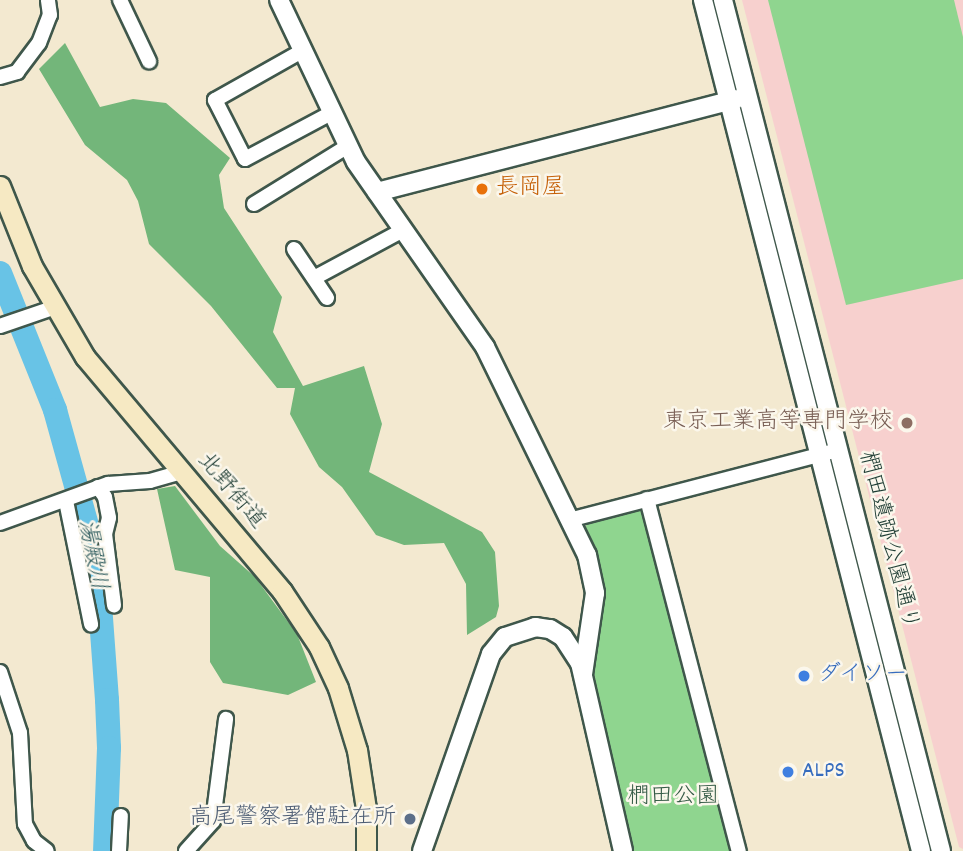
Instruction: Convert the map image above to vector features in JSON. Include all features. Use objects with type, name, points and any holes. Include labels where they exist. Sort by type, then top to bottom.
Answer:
[{"type":"main road","name":"北野街道","points":[[0,186],[24,249],[54,308],[85,357],[293,605],[330,668],[346,711],[361,769],[366,809],[366,851]]},
{"type":"street","points":[[0,77],[17,72],[39,43],[50,15],[48,0]]},
{"type":"street","points":[[120,0],[149,61]]},
{"type":"street","points":[[279,0],[348,146],[485,346],[590,562],[594,585],[583,674]]},
{"type":"street","name":"椚田遺跡公園通り","points":[[703,0],[920,851]]},
{"type":"street","name":"椚田遺跡公園通り","points":[[723,0],[941,851]]},
{"type":"street","points":[[302,51],[215,100],[245,159],[331,113]]},
{"type":"street","points":[[377,192],[747,97]]},
{"type":"street","points":[[254,205],[348,146]]},
{"type":"street","points":[[314,278],[403,230]]},
{"type":"street","points":[[293,249],[327,298]]},
{"type":"street","points":[[5,326],[54,308]]},
{"type":"street","points":[[569,520],[838,450]]},
{"type":"street","points":[[0,523],[95,488],[150,481],[181,472]]},
{"type":"street","points":[[95,488],[105,497],[109,518],[105,534],[114,605]]},
{"type":"street","points":[[647,499],[739,851]]},
{"type":"street","points":[[68,500],[91,624]]},
{"type":"street","points":[[422,851],[485,670],[498,643],[522,629],[550,629],[572,646],[583,674],[623,851]]},
{"type":"street","points":[[0,672],[20,733],[25,824],[34,841],[47,851]]},
{"type":"street","points":[[186,851],[213,821],[226,719]]},
{"type":"street","points":[[119,851],[121,816]]},
{"type":"shaded area","name":"東京工業高等専門学校","points":[[742,0],[963,0],[963,849],[959,847]]},
{"type":"green space","points":[[768,0],[954,0],[963,37],[963,279],[846,305]]},
{"type":"green space","points":[[65,43],[100,107],[133,99],[166,103],[230,158],[219,175],[224,208],[282,297],[273,332],[303,386],[364,366],[382,424],[369,472],[482,532],[495,552],[499,606],[496,617],[467,635],[466,584],[444,543],[404,545],[376,535],[342,487],[319,467],[290,414],[295,388],[277,388],[211,306],[149,244],[138,201],[127,180],[85,145],[39,69]]},
{"type":"green space","points":[[175,486],[220,546],[255,577],[297,634],[316,682],[288,695],[223,683],[210,662],[210,577],[175,570],[157,489]]},
{"type":"green space","name":"椚田公園","points":[[649,505],[739,851],[633,851],[593,670],[603,595],[584,529],[590,520]]},
{"type":"waterway","name":"湯殿川","points":[[0,273],[55,410],[88,529],[99,591],[107,700],[109,748],[105,851]]},
{"type":"place","name":"長岡屋","points":[[482,189]]},
{"type":"place","name":"東京工業高等専門学校","points":[[907,423]]},
{"type":"place","name":"ダイソー","points":[[804,676]]},
{"type":"place","name":"ALPS","points":[[788,772]]},
{"type":"place","name":"高尾警察署館駐在所","points":[[410,819]]}]
